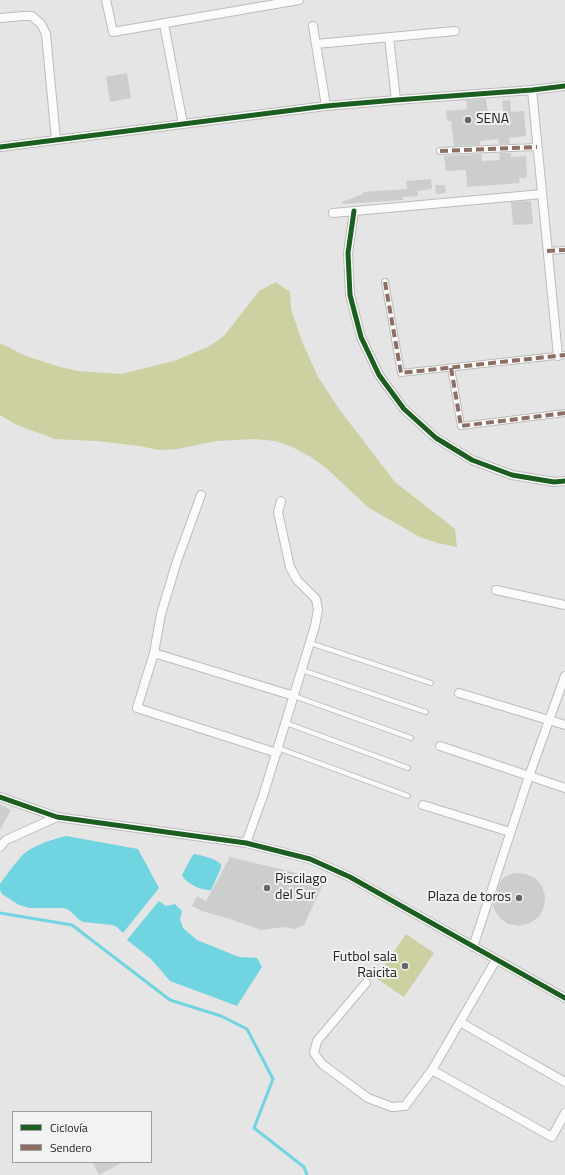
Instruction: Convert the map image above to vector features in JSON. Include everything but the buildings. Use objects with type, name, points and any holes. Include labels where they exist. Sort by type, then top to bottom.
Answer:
[{"type":"street","points":[[106,0],[113,32],[164,24],[275,2],[299,0]]},
{"type":"street","points":[[0,18],[32,16],[41,24],[46,34],[56,140]]},
{"type":"street","points":[[164,24],[183,124]]},
{"type":"street","points":[[312,26],[326,106]]},
{"type":"street","points":[[316,44],[455,30]]},
{"type":"street","points":[[389,37],[396,100]]},
{"type":"street","points":[[0,147],[326,106],[532,90],[565,86]]},
{"type":"street","points":[[385,282],[401,373],[561,356],[548,251],[532,90]]},
{"type":"street","points":[[440,151],[537,147]]},
{"type":"street","points":[[332,213],[542,194]]},
{"type":"street","points":[[354,211],[348,253],[350,295],[361,337],[379,375],[404,409],[436,438],[472,460],[512,475],[554,482],[565,481]]},
{"type":"street","points":[[548,251],[565,250]]},
{"type":"street","points":[[451,368],[461,426],[565,413]]},
{"type":"street","points":[[201,495],[160,614],[154,653],[137,708],[277,751]]},
{"type":"street","points":[[246,843],[264,796],[315,626],[318,610],[316,599],[297,580],[290,567],[278,512],[282,501]]},
{"type":"street","points":[[496,590],[565,605]]},
{"type":"street","points":[[154,653],[294,696]]},
{"type":"street","points":[[473,947],[528,776],[565,676]]},
{"type":"street","points":[[459,693],[565,725]]},
{"type":"street","points":[[440,746],[565,788]]},
{"type":"street","points":[[0,797],[57,817],[246,843],[310,859],[350,877],[565,998]]},
{"type":"street","points":[[423,805],[510,832]]},
{"type":"street","points":[[0,848],[6,840],[57,817]]},
{"type":"street","points":[[366,983],[317,1041],[314,1053],[322,1064],[368,1098],[392,1107],[405,1106],[432,1070],[496,960]]},
{"type":"street","points":[[460,1022],[565,1082]]},
{"type":"street","points":[[432,1070],[552,1137],[565,1113]]},
{"type":"lane","points":[[310,642],[431,683]]},
{"type":"lane","points":[[302,670],[426,712]]},
{"type":"lane","points":[[294,696],[411,738]]},
{"type":"lane","points":[[286,723],[408,768]]},
{"type":"lane","points":[[277,751],[408,796]]},
{"type":"green space","points":[[276,282],[290,292],[291,309],[303,344],[318,377],[339,409],[395,482],[455,529],[457,547],[420,537],[369,508],[326,468],[311,457],[292,447],[275,441],[254,439],[216,441],[178,449],[159,450],[97,441],[55,439],[17,425],[0,415],[0,343],[26,356],[60,367],[78,371],[121,374],[174,361],[210,346],[224,336],[259,291]]},
{"type":"green space","name":"Futbol sala Raicita","points":[[406,934],[434,953],[404,997],[376,978]]},
{"type":"water","points":[[66,836],[138,849],[159,888],[123,933],[117,927],[112,925],[83,922],[69,910],[64,908],[29,908],[19,905],[2,894],[0,884],[23,854],[41,844]]},
{"type":"water","points":[[194,854],[213,859],[221,864],[221,868],[211,890],[194,886],[182,875]]},
{"type":"water","points":[[159,901],[166,906],[175,904],[182,911],[180,919],[183,928],[197,940],[239,957],[257,958],[262,967],[237,1006],[170,981],[151,959],[127,940]]},
{"type":"waterway","points":[[0,913],[72,925],[170,1000],[221,1016],[247,1029],[273,1079],[254,1128],[304,1167],[307,1175]]},
{"type":"marked path","points":[[440,151],[537,147]]},
{"type":"marked path","points":[[547,251],[565,250]]},
{"type":"marked path","points":[[385,282],[401,373],[565,355]]},
{"type":"marked path","points":[[451,368],[461,426],[565,413]]},
{"type":"cycle path","points":[[0,147],[326,106],[532,90],[565,86]]},
{"type":"cycle path","points":[[354,211],[348,253],[350,295],[361,337],[379,375],[404,409],[436,438],[472,460],[512,475],[554,482],[565,481]]},
{"type":"cycle path","points":[[0,797],[57,817],[246,843],[310,859],[350,877],[565,998]]},
{"type":"place","name":"SENA","points":[[468,120]]},
{"type":"place","name":"Piscilago del Sur","points":[[267,888]]},
{"type":"place","name":"Plaza de toros","points":[[519,898]]},
{"type":"place","name":"Futbol sala Raicita","points":[[405,966]]}]
